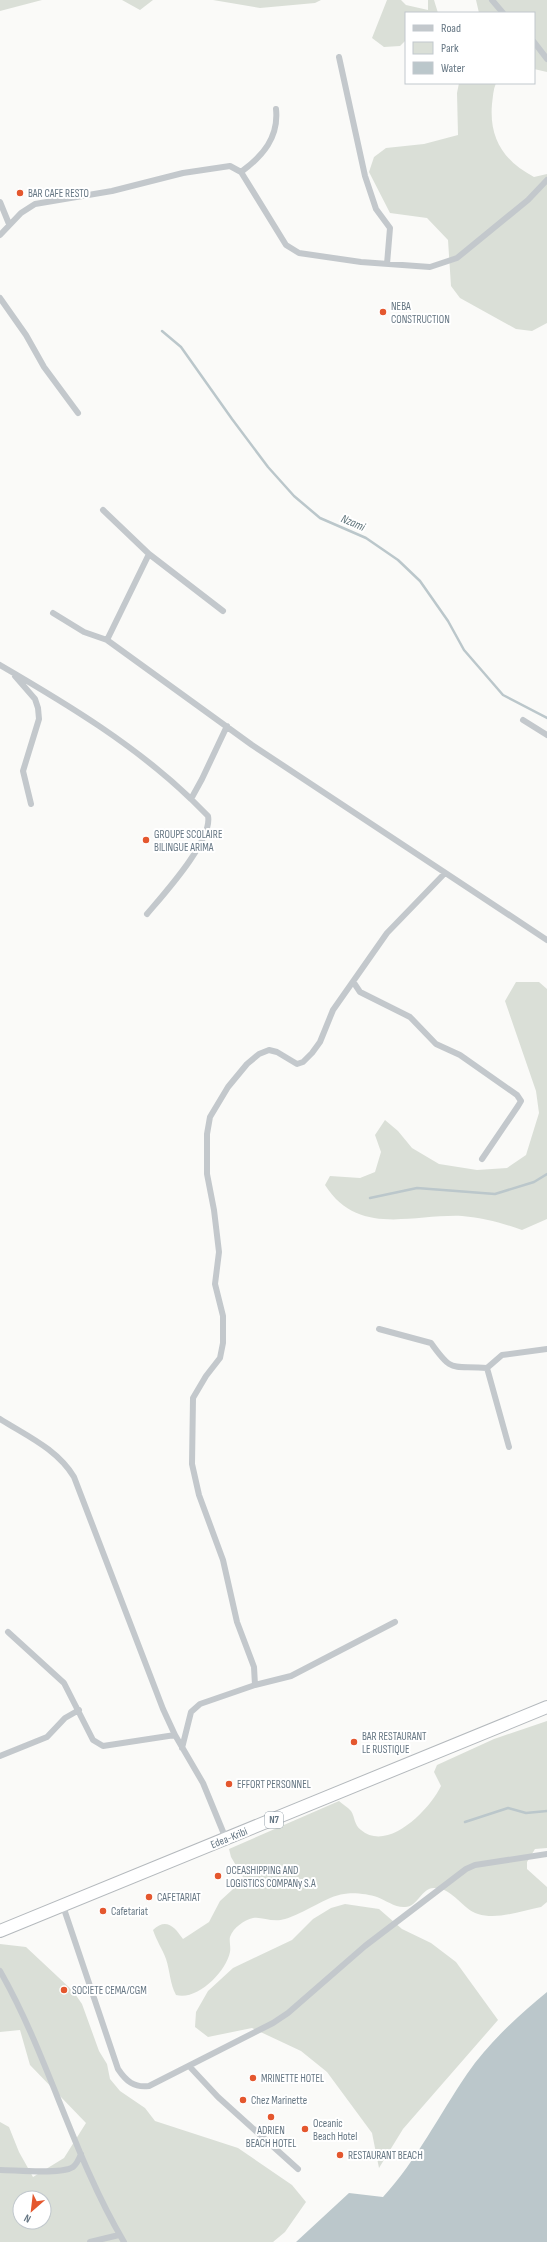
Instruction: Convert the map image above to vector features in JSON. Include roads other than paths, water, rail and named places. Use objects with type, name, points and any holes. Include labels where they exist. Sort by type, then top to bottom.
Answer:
[{"type":"highway","name":"Edea-Kribi","points":[[0,1931],[547,1707]]},
{"type":"street","points":[[492,0],[502,12]]},
{"type":"street","points":[[535,43],[547,59]]},
{"type":"street","points":[[339,57],[358,136],[365,176],[376,209],[390,228],[387,264]]},
{"type":"street","points":[[242,172],[254,163],[267,148],[277,123],[276,109]]},
{"type":"street","points":[[0,235],[21,213],[35,204],[112,191],[183,173],[230,166],[242,172],[286,246],[292,250],[315,255],[387,264],[430,267],[458,258],[528,200],[547,180]]},
{"type":"street","points":[[0,202],[9,224]]},
{"type":"street","points":[[0,298],[26,335],[44,368],[78,413]]},
{"type":"street","points":[[102,510],[149,554],[223,611]]},
{"type":"street","points":[[107,640],[149,554]]},
{"type":"street","points":[[53,613],[84,632],[107,640],[227,726],[547,940]]},
{"type":"street","points":[[0,665],[97,725],[164,774],[208,816],[208,829],[177,880],[147,914]]},
{"type":"street","points":[[11,672],[35,699],[38,708],[39,719],[23,771],[31,804]]},
{"type":"street","points":[[523,720],[547,735]]},
{"type":"street","points":[[190,799],[202,779],[227,726]]},
{"type":"street","points":[[255,1685],[254,1667],[237,1622],[223,1560],[199,1495],[192,1464],[193,1398],[206,1376],[220,1358],[223,1343],[223,1316],[215,1284],[219,1252],[214,1210],[207,1174],[207,1134],[210,1117],[228,1087],[247,1064],[259,1054],[269,1050],[277,1052],[297,1064],[303,1062],[320,1042],[333,1010],[354,983],[387,933],[445,873]]},
{"type":"street","points":[[354,983],[360,992],[410,1017],[436,1044],[466,1059],[517,1095],[520,1101],[518,1106],[482,1159]]},
{"type":"street","points":[[380,1329],[431,1343],[445,1363],[452,1367],[487,1368],[502,1355],[547,1350]]},
{"type":"street","points":[[487,1368],[509,1447]]},
{"type":"street","points":[[0,1419],[50,1449],[67,1466],[74,1477],[138,1646],[175,1735],[203,1783],[226,1839]]},
{"type":"street","points":[[182,1748],[191,1712],[200,1704],[255,1685],[291,1676],[395,1622]]},
{"type":"street","points":[[8,1632],[64,1683],[79,1710],[92,1740],[97,1744],[103,1746],[175,1735]]},
{"type":"street","points":[[0,1756],[47,1737],[65,1718],[79,1710]]},
{"type":"street","points":[[63,1906],[118,2069],[123,2078],[140,2087],[149,2086],[190,2067],[273,2023],[288,2013],[365,1946],[466,1869],[475,1864],[547,1854]]},
{"type":"street","points":[[0,1971],[20,2006],[81,2154],[124,2242]]},
{"type":"street","points":[[190,2067],[229,2108],[298,2169]]},
{"type":"street","points":[[0,2170],[37,2171],[68,2169],[77,2164],[81,2154]]},
{"type":"street","points":[[90,2242],[120,2235]]},
{"type":"water","points":[[547,1992],[547,2242],[296,2242],[349,2193],[383,2197],[407,2168],[476,2062],[504,2030]]},
{"type":"waterway","name":"Nzami","points":[[162,331],[181,347],[268,467],[294,496],[320,518],[366,538],[398,560],[420,581],[448,621],[464,650],[503,695],[547,718]]},
{"type":"waterway","points":[[370,1198],[417,1188],[495,1194],[534,1182],[547,1174]]},
{"type":"waterway","points":[[465,1822],[508,1808],[526,1813],[547,1811]]},
{"type":"place","name":"BAR CAFE RESTO","points":[[20,193]]},
{"type":"place","name":"NEBA CONSTRUCTION","points":[[383,312]]},
{"type":"place","name":"GROUPE SCOLAIRE BILINGUE ARIMA","points":[[146,840]]},
{"type":"place","name":"BAR RESTAURANT LE RUSTIQUE","points":[[354,1742]]},
{"type":"place","name":"EFFORT PERSONNEL","points":[[229,1784]]},
{"type":"place","name":"OCEASHIPPING AND LOGISTICS COMPANy S.A","points":[[218,1876]]},
{"type":"place","name":"CAFETARIAT","points":[[149,1897]]},
{"type":"place","name":"Cafetariat","points":[[103,1911]]},
{"type":"place","name":"SOCIETE CEMA/CGM","points":[[64,1990]]},
{"type":"place","name":"MRINETTE HOTEL","points":[[253,2078]]},
{"type":"place","name":"Chez Marinette","points":[[243,2100]]},
{"type":"place","name":"ADRIEN BEACH HOTEL","points":[[271,2117]]},
{"type":"place","name":"Oceanic Beach Hotel","points":[[305,2129]]},
{"type":"place","name":"RESTAURANT BEACH","points":[[340,2155]]}]
